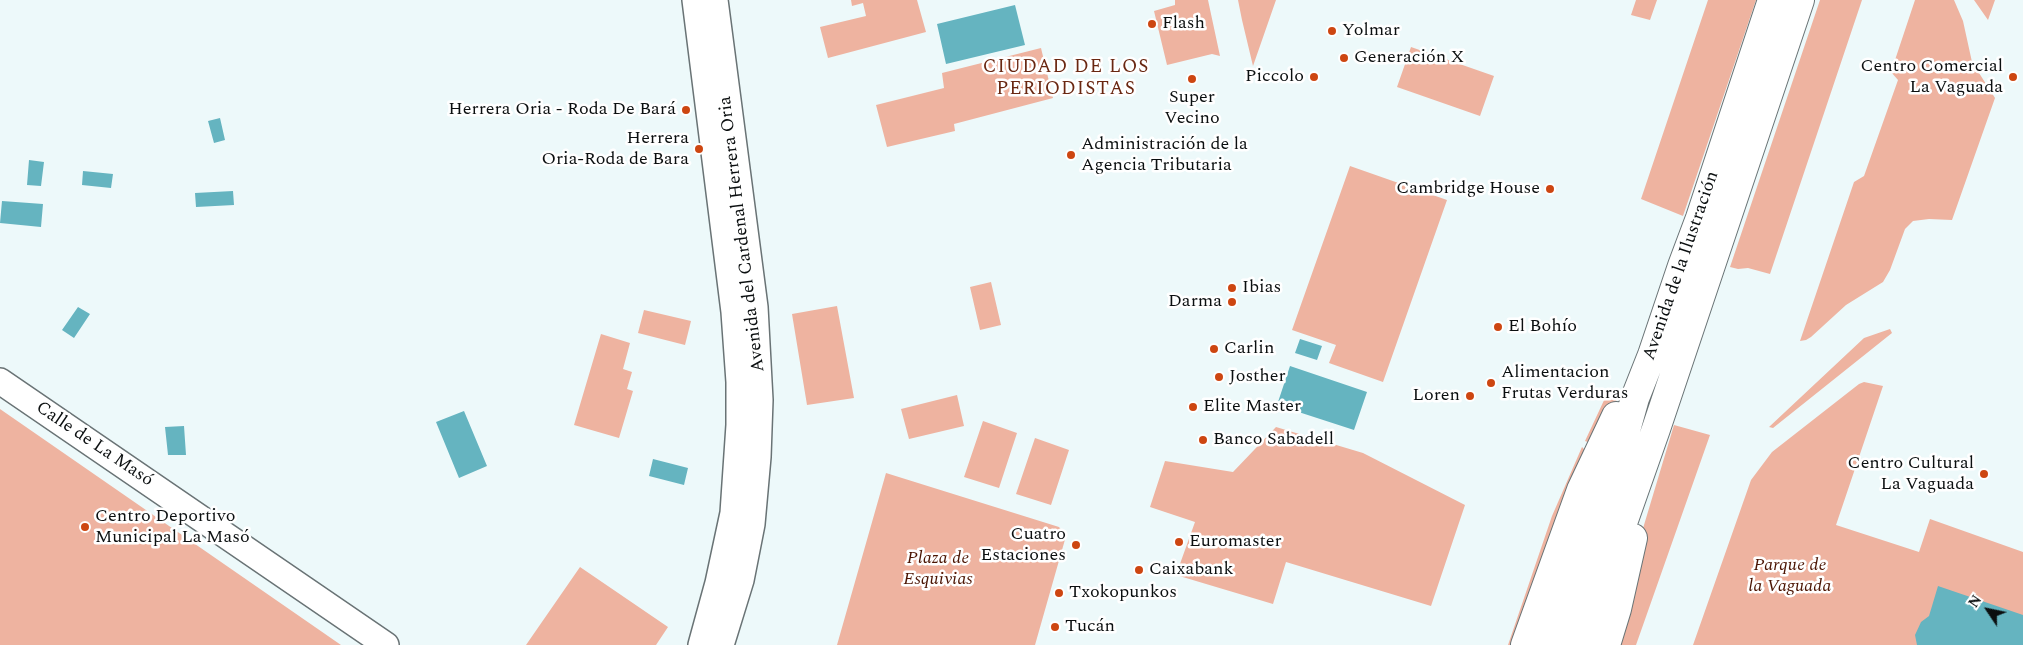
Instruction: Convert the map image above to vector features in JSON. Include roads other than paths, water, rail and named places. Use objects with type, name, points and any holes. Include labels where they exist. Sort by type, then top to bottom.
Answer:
[{"type":"highway","name":"Avenida de la Ilustración","points":[[1552,645],[1623,440],[1634,398],[1652,356],[1700,218],[1772,0]]},
{"type":"highway","name":"Avenida de la Ilustración","points":[[1580,645],[1656,429],[1800,0]]},
{"type":"highway","points":[[1525,645],[1581,490],[1619,411],[1634,398]]},
{"type":"highway","points":[[1606,645],[1617,610],[1628,555],[1652,477],[1656,453],[1656,429]]},
{"type":"main road","name":"Avenida del Cardenal Herrera Oria","points":[[695,0],[734,312],[739,382],[739,425],[733,513],[718,583],[701,645]]},
{"type":"main road","name":"Avenida del Cardenal Herrera Oria","points":[[715,0],[755,307],[760,400],[758,457],[752,524],[741,580],[721,645]]},
{"type":"main road","name":"Calle de La Masó","points":[[0,381],[386,645]]},
{"type":"water","points":[[1015,5],[1025,45],[946,64],[937,24]]},
{"type":"water","points":[[220,118],[225,140],[214,143],[208,121]]},
{"type":"water","points":[[29,160],[44,162],[41,186],[27,185]]},
{"type":"water","points":[[83,171],[113,174],[111,188],[82,185]]},
{"type":"water","points":[[233,191],[234,205],[196,207],[195,193]]},
{"type":"water","points":[[2,201],[43,204],[41,227],[0,223]]},
{"type":"water","points":[[78,307],[90,314],[74,338],[62,330]]},
{"type":"water","points":[[1300,339],[1322,346],[1317,360],[1295,353]]},
{"type":"water","points":[[1290,366],[1367,392],[1354,430],[1277,405]]},
{"type":"water","points":[[464,411],[487,466],[459,478],[436,422]]},
{"type":"water","points":[[184,426],[186,455],[168,455],[165,427]]},
{"type":"water","points":[[653,459],[688,468],[684,485],[649,476]]},
{"type":"water","points":[[1938,586],[2023,615],[2023,645],[1917,645],[1915,635],[1921,622],[1929,616]]},
{"type":"place","name":"Flash","points":[[1152,24]]},
{"type":"place","name":"Yolmar","points":[[1332,31]]},
{"type":"place","name":"Generación X","points":[[1344,58]]},
{"type":"place","name":"Piccolo","points":[[1314,77]]},
{"type":"place","name":"Centro Comercial La Vaguada","points":[[2013,77]]},
{"type":"place","name":"Super Vecino","points":[[1192,79]]},
{"type":"place","name":"Herrera Oria - Roda De Bará","points":[[686,110]]},
{"type":"place","name":"Herrera Oria-Roda de Bara","points":[[699,149]]},
{"type":"place","name":"Administración de la Agencia Tributaria","points":[[1071,155]]},
{"type":"place","name":"Cambridge House","points":[[1550,189]]},
{"type":"place","name":"Ibias","points":[[1232,288]]},
{"type":"place","name":"Darma","points":[[1232,302]]},
{"type":"place","name":"El Bohío","points":[[1498,327]]},
{"type":"place","name":"Carlin","points":[[1214,349]]},
{"type":"place","name":"Josther","points":[[1219,377]]},
{"type":"place","name":"Alimentacion Frutas Verduras","points":[[1491,383]]},
{"type":"place","name":"Loren","points":[[1470,396]]},
{"type":"place","name":"Elite Master","points":[[1193,407]]},
{"type":"place","name":"Banco Sabadell","points":[[1203,440]]},
{"type":"place","name":"Centro Cultural La Vaguada","points":[[1984,474]]},
{"type":"place","name":"Centro Deportivo Municipal La Masó","points":[[85,527]]},
{"type":"place","name":"Euromaster","points":[[1179,542]]},
{"type":"place","name":"Cuatro Estaciones","points":[[1076,545]]},
{"type":"place","name":"Caixabank","points":[[1139,570]]},
{"type":"place","name":"Txokopunkos","points":[[1059,593]]},
{"type":"place","name":"Tucán","points":[[1055,627]]},
{"type":"district","name":"CIUDAD DE LOS PERIODISTAS","points":[[1066,79]]},
{"type":"park label","name":"Plaza de Esquivias","points":[[938,569]]},
{"type":"park label","name":"Parque de la Vaguada","points":[[1790,576]]}]
